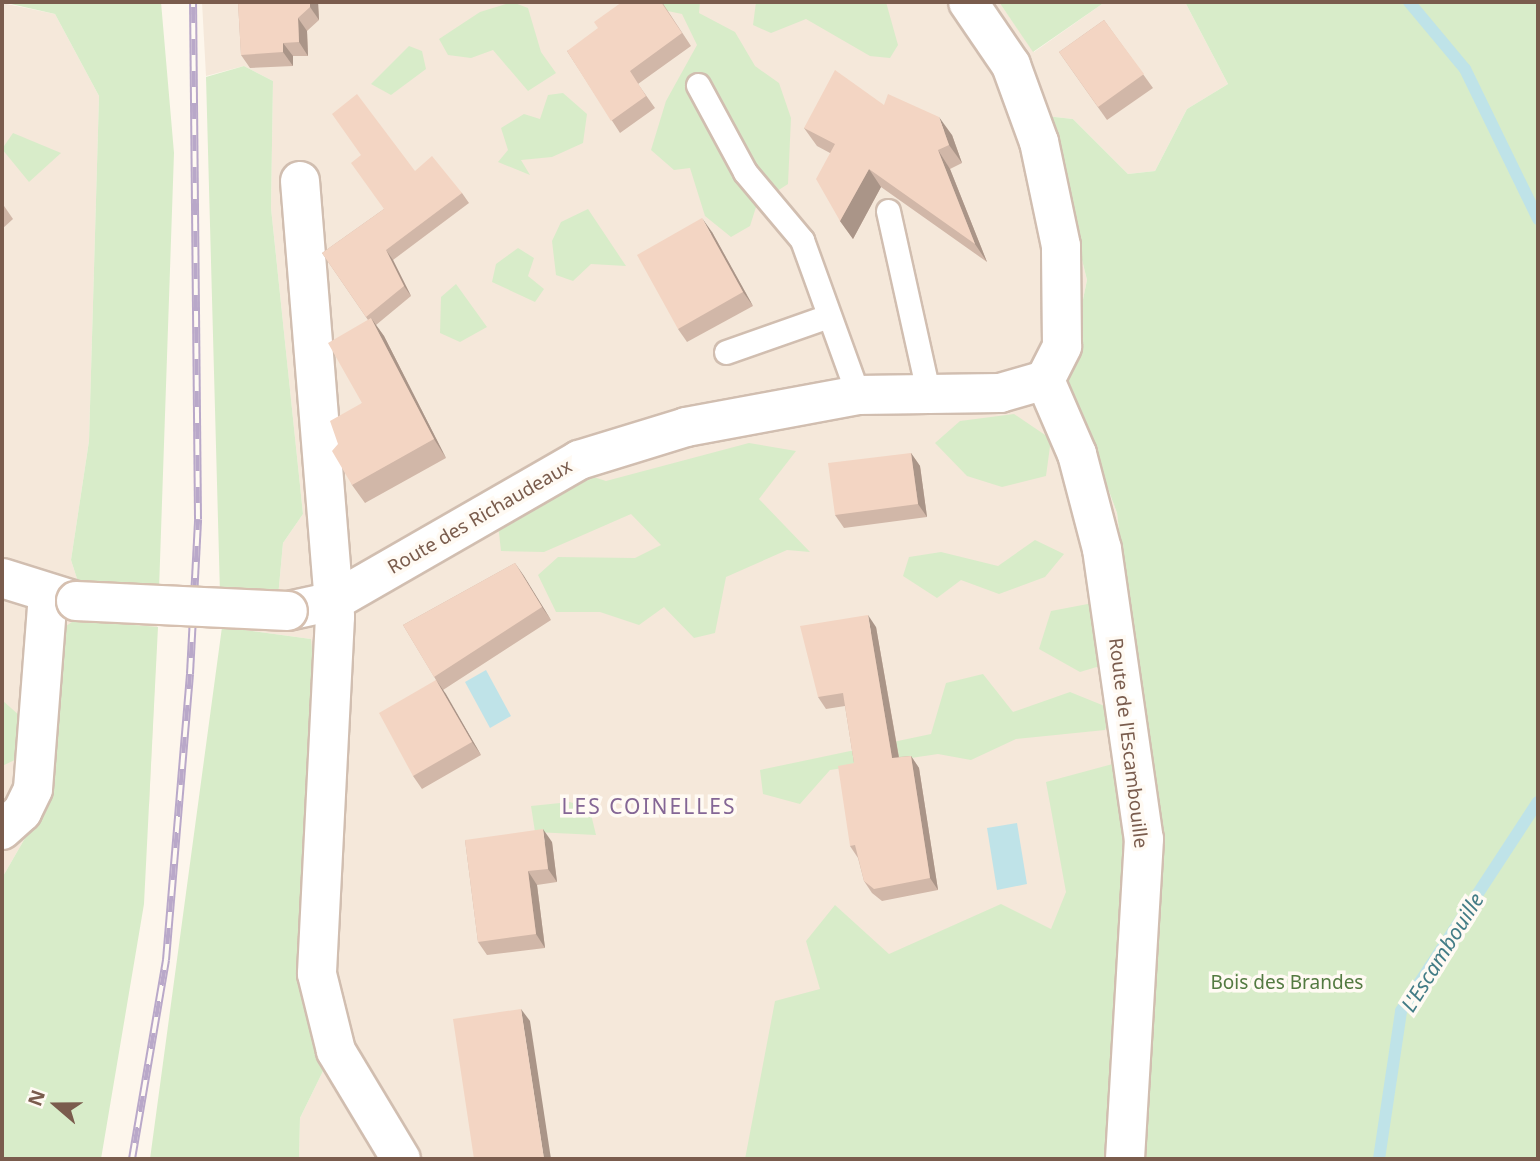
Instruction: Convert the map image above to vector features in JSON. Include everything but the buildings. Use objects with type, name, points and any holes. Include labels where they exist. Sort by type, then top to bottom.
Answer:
[{"type":"street","points":[[968,2],[1011,65],[1039,142],[1055,220],[1062,346],[1045,380]]},
{"type":"street","points":[[300,181],[334,601],[317,974],[336,1051],[401,1159]]},
{"type":"street","name":"Route des Richaudeaux","points":[[2,578],[62,598],[288,611],[334,601],[579,460],[685,427],[858,395],[1000,393],[1045,380]]},
{"type":"street","name":"Route de l'Escambouille","points":[[1045,380],[1077,454],[1102,549],[1143,839],[1125,1159]]},
{"type":"street","points":[[2,830],[22,812],[33,789],[62,598]]},
{"type":"lane","points":[[698,85],[745,172],[802,240],[858,395]]},
{"type":"lane","points":[[888,211],[928,392]]},
{"type":"lane","points":[[726,352],[829,316]]},
{"type":"shaded area","points":[[202,2],[999,2],[1034,52],[1105,2],[1185,2],[1228,84],[1187,109],[1155,171],[1128,174],[1073,119],[1046,116],[1087,280],[1067,377],[1117,513],[1150,787],[1083,1159],[299,1159],[300,1118],[324,1069],[301,980],[311,639],[222,627],[220,594],[278,597],[283,543],[303,514],[271,208],[273,81],[244,66],[206,76]]},
{"type":"shaded area","points":[[2,3],[55,14],[99,96],[89,441],[71,560],[79,585],[159,590],[149,806],[47,800],[2,878]]},
{"type":"green space","points":[[2,2],[161,2],[174,153],[159,590],[79,585],[71,560],[89,441],[99,96],[55,14]]},
{"type":"green space","points":[[512,2],[528,8],[541,52],[556,73],[528,91],[493,50],[471,58],[448,55],[439,39],[480,12]]},
{"type":"green space","points":[[624,2],[700,2],[699,13],[735,32],[755,66],[779,83],[791,118],[788,184],[757,204],[750,226],[731,237],[705,216],[690,168],[674,170],[651,150],[666,101],[697,45],[682,14]]},
{"type":"green space","points":[[756,2],[886,2],[898,45],[890,58],[870,56],[806,19],[771,33],[753,25]]},
{"type":"green space","points":[[999,2],[1105,2],[1033,52]]},
{"type":"green space","name":"Bois des Brandes","points":[[1185,2],[1538,2],[1538,1159],[745,1159],[775,1001],[820,989],[806,941],[835,905],[889,954],[1001,904],[1051,929],[1066,892],[1046,782],[1146,755],[1117,513],[1067,377],[1087,280],[1046,116],[1073,119],[1128,174],[1155,171],[1187,109],[1228,84]]},
{"type":"green space","points":[[409,46],[422,51],[426,69],[391,95],[371,84]]},
{"type":"green space","points":[[244,66],[273,81],[271,208],[303,514],[283,543],[278,597],[220,594],[206,77]]},
{"type":"green space","points":[[563,93],[587,114],[583,143],[552,157],[521,160],[530,175],[498,162],[508,150],[501,128],[524,114],[540,119],[548,95]]},
{"type":"green space","points":[[13,133],[61,153],[29,182],[2,149]]},
{"type":"green space","points":[[588,209],[626,266],[591,264],[573,281],[556,275],[552,241],[561,222]]},
{"type":"green space","points":[[518,248],[534,258],[528,276],[544,289],[535,302],[492,282],[496,264]]},
{"type":"green space","points":[[456,284],[487,327],[460,342],[440,333],[441,297]]},
{"type":"green space","points":[[1014,414],[1051,439],[1046,476],[1002,487],[967,476],[935,443],[960,421]]},
{"type":"green space","points":[[749,443],[796,451],[759,499],[810,552],[787,550],[726,577],[715,633],[694,638],[664,607],[639,625],[600,612],[556,612],[538,575],[558,557],[635,558],[661,545],[631,514],[544,552],[501,551],[497,515],[578,472],[606,481]]},
{"type":"green space","points":[[1035,540],[1064,554],[1045,577],[999,594],[961,580],[937,598],[903,576],[909,557],[941,552],[998,566]]},
{"type":"green space","points":[[1093,603],[1110,663],[1080,672],[1039,649],[1051,611]]},
{"type":"green space","points":[[75,620],[158,627],[144,904],[101,1159],[2,1159],[2,878],[47,800],[63,628]]},
{"type":"green space","points":[[222,627],[311,639],[319,735],[301,980],[324,1069],[300,1118],[299,1159],[150,1159]]},
{"type":"green space","points":[[983,674],[1013,712],[1070,692],[1112,709],[1105,730],[1016,739],[971,760],[938,754],[830,770],[800,804],[763,794],[760,770],[931,734],[946,683]]},
{"type":"green space","points":[[2,700],[29,724],[19,758],[2,766]]},
{"type":"green space","points":[[570,802],[590,810],[596,835],[535,832],[531,806]]},
{"type":"water","points":[[486,670],[511,716],[490,728],[465,682]]},
{"type":"water","points":[[1017,823],[1027,884],[997,890],[987,828]]},
{"type":"waterway","name":"L'Escambouille","points":[[1409,2],[1465,69],[1538,219]]},
{"type":"waterway","name":"L'Escambouille","points":[[1379,1159],[1401,1011],[1538,802]]},
{"type":"railway","points":[[132,1159],[166,960],[190,674],[198,519],[193,2]]},
{"type":"district","name":"LES COINELLES","points":[[649,806]]}]
